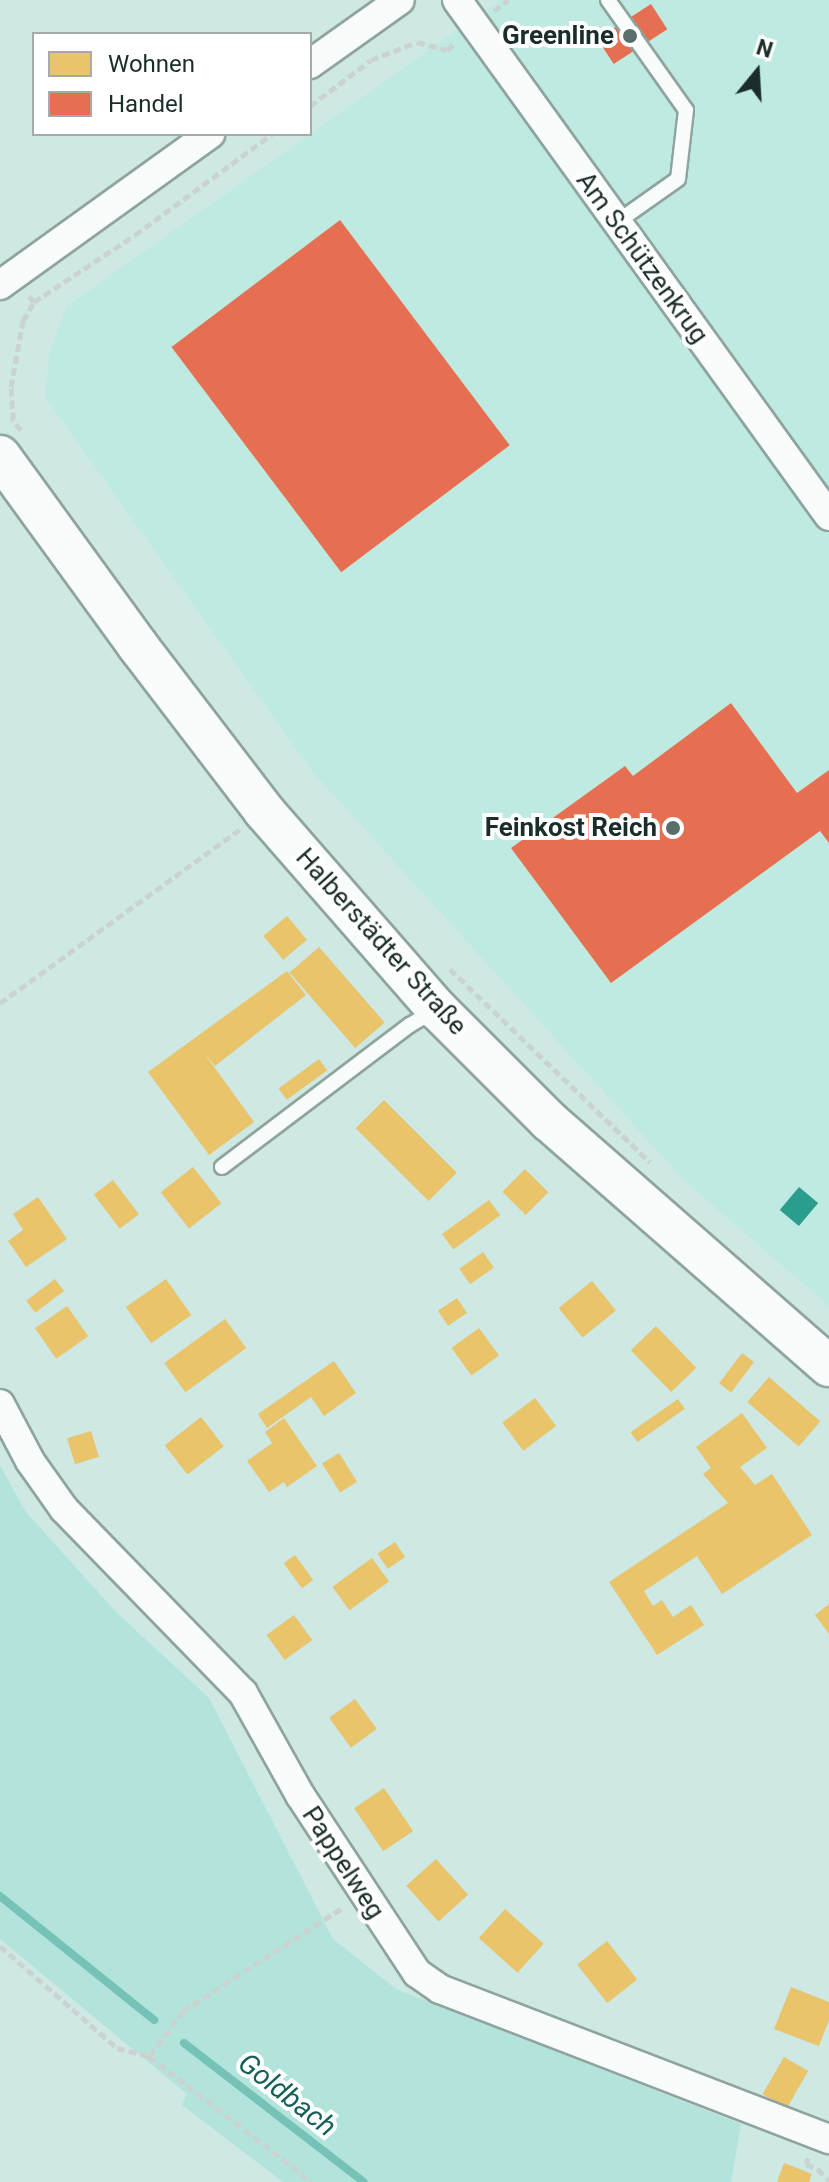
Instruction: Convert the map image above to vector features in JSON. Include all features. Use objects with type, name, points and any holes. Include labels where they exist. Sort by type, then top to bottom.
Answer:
[{"type":"main road","name":"Halberstädter Straße","points":[[11,444],[138,646],[264,811],[437,1009],[549,1121],[829,1366]]},
{"type":"street","points":[[312,63],[400,0]]},
{"type":"street","name":"Am Schützenkrug","points":[[457,0],[829,516]]},
{"type":"street","points":[[7,280],[207,136]]},
{"type":"street","name":"Pappelweg","points":[[0,1404],[30,1461],[64,1509],[243,1693],[300,1795],[402,1955],[417,1973],[440,1989],[829,2139]]},
{"type":"lane","points":[[608,0],[686,110],[678,179],[617,222]]},
{"type":"lane","points":[[222,1167],[410,1025],[437,1009]]},
{"type":"path","points":[[312,104],[371,60],[417,42],[447,50],[508,0]]},
{"type":"path","points":[[11,444],[11,387],[23,321],[34,302],[135,235],[269,136]]},
{"type":"path","points":[[7,280],[34,302]]},
{"type":"path","points":[[0,1003],[240,829]]},
{"type":"path","points":[[441,961],[570,1088],[656,1167]]},
{"type":"path","points":[[149,2056],[183,2011],[363,1894]]},
{"type":"path","points":[[0,1946],[117,2048],[149,2056],[312,2182]]},
{"type":"shaded area","points":[[500,0],[829,0],[829,1306],[684,1180],[312,771],[45,397],[50,350],[67,306],[308,136],[312,136],[312,133]]},
{"type":"shaded area","points":[[0,1465],[25,1511],[116,1612],[209,1698],[333,1939],[396,1989],[741,2124],[731,2182],[283,2182],[182,2105],[187,2094],[0,1939]]},
{"type":"building: Wohnen","points":[[287,916],[307,940],[283,960],[263,936]]},
{"type":"building: Wohnen","points":[[319,947],[385,1022],[355,1048],[290,973]]},
{"type":"building: Wohnen","points":[[287,971],[306,995],[215,1066],[204,1053],[254,1122],[209,1155],[148,1072]]},
{"type":"building: Wohnen","points":[[319,1059],[327,1070],[287,1100],[279,1088]]},
{"type":"building: Wohnen","points":[[384,1100],[457,1173],[429,1201],[356,1128]]},
{"type":"building: Wohnen","points":[[193,1167],[221,1203],[189,1228],[161,1192]]},
{"type":"building: Wohnen","points":[[525,1169],[548,1192],[526,1215],[502,1192]]},
{"type":"building: Wohnen","points":[[113,1180],[139,1214],[120,1229],[94,1194]]},
{"type":"building: Wohnen","points":[[38,1197],[67,1239],[26,1267],[8,1241],[23,1230],[13,1214]]},
{"type":"building: Wohnen","points":[[489,1200],[500,1215],[453,1249],[442,1234]]},
{"type":"building: Wohnen","points":[[483,1252],[494,1268],[470,1284],[459,1269]]},
{"type":"building: Wohnen","points":[[55,1279],[64,1291],[35,1313],[26,1301]]},
{"type":"building: Wohnen","points":[[166,1279],[191,1315],[151,1343],[126,1307]]},
{"type":"building: Wohnen","points":[[592,1281],[616,1311],[582,1338],[559,1308]]},
{"type":"building: Wohnen","points":[[457,1298],[467,1313],[448,1326],[438,1311]]},
{"type":"building: Wohnen","points":[[67,1306],[88,1336],[56,1359],[35,1328]]},
{"type":"building: Wohnen","points":[[225,1319],[246,1348],[185,1392],[164,1363]]},
{"type":"building: Wohnen","points":[[656,1326],[696,1368],[671,1392],[631,1350]]},
{"type":"building: Wohnen","points":[[479,1328],[499,1356],[471,1375],[451,1348]]},
{"type":"building: Wohnen","points":[[742,1353],[754,1362],[731,1392],[719,1383]]},
{"type":"building: Wohnen","points":[[334,1361],[356,1393],[324,1416],[311,1397],[267,1428],[258,1414]]},
{"type":"building: Wohnen","points":[[769,1377],[820,1422],[799,1447],[747,1402]]},
{"type":"building: Wohnen","points":[[535,1398],[556,1426],[523,1451],[502,1423]]},
{"type":"building: Wohnen","points":[[678,1399],[685,1409],[637,1442],[630,1432]]},
{"type":"building: Wohnen","points":[[742,1413],[767,1448],[740,1467],[755,1485],[772,1474],[812,1535],[722,1594],[697,1556],[644,1591],[653,1606],[662,1600],[673,1617],[691,1605],[704,1625],[657,1655],[609,1582],[728,1503],[703,1474],[711,1468],[696,1447]]},
{"type":"building: Wohnen","points":[[201,1417],[224,1446],[188,1474],[165,1445]]},
{"type":"building: Wohnen","points":[[284,1418],[317,1466],[287,1487],[284,1482],[269,1492],[247,1461],[272,1443],[265,1432]]},
{"type":"building: Wohnen","points":[[91,1431],[99,1457],[75,1464],[67,1438]]},
{"type":"building: Wohnen","points":[[339,1453],[357,1482],[340,1492],[322,1464]]},
{"type":"building: Wohnen","points":[[395,1542],[405,1557],[388,1569],[378,1554]]},
{"type":"building: Wohnen","points":[[295,1555],[313,1580],[302,1588],[284,1563]]},
{"type":"building: Wohnen","points":[[372,1558],[389,1581],[349,1610],[332,1587]]},
{"type":"building: Wohnen","points":[[829,1604],[829,1634],[815,1615]]},
{"type":"building: Wohnen","points":[[294,1615],[312,1640],[285,1660],[266,1635]]},
{"type":"building: Wohnen","points":[[355,1699],[377,1729],[351,1748],[329,1718]]},
{"type":"building: Wohnen","points":[[384,1788],[413,1831],[383,1851],[354,1808]]},
{"type":"building: Wohnen","points":[[436,1859],[468,1895],[438,1921],[406,1886]]},
{"type":"building: Wohnen","points":[[505,1909],[544,1944],[518,1973],[479,1938]]},
{"type":"building: Wohnen","points":[[607,1941],[637,1980],[607,2003],[577,1964]]},
{"type":"building: Wohnen","points":[[791,1987],[829,2002],[829,2020],[819,2046],[774,2029]]},
{"type":"building: Wohnen","points":[[784,2057],[808,2071],[787,2108],[763,2094]]},
{"type":"building: Wohnen","points":[[784,2163],[812,2174],[809,2182],[777,2182]]},
{"type":"building: Handel","points":[[651,4],[667,29],[614,64],[597,39]]},
{"type":"building: Handel","points":[[340,220],[510,445],[341,572],[171,347]]},
{"type":"building: Handel","points":[[731,703],[797,793],[829,770],[829,843],[820,831],[611,983],[511,848],[625,766],[633,776]]},
{"type":"building: Schulen","points":[[799,1187],[818,1203],[799,1226],[780,1210]]},
{"type":"waterway","name":"Goldbach","points":[[0,1896],[154,2020]]},
{"type":"waterway","name":"Goldbach","points":[[184,2043],[364,2182]]},
{"type":"place","name":"Greenline","points":[[630,36]]},
{"type":"place","name":"Feinkost Reich","points":[[673,828]]}]
